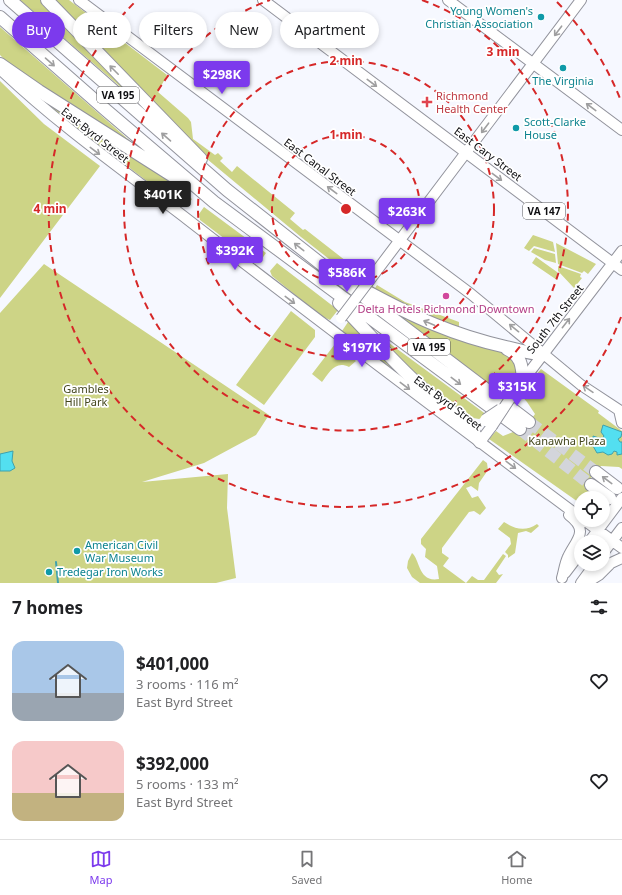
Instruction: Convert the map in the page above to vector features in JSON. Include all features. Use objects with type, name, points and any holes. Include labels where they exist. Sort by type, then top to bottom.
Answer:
[{"type":"highway","name":"VA 195","points":[[0,17],[214,202],[312,275],[524,426],[227,190],[10,0]]},
{"type":"highway","points":[[47,0],[191,147],[227,190]]},
{"type":"highway","points":[[0,64],[39,91],[214,202]]},
{"type":"highway","points":[[330,271],[411,316],[452,332],[534,354],[543,354]]},
{"type":"highway","points":[[312,275],[319,286],[372,336],[420,387],[462,420],[472,430],[480,442]]},
{"type":"highway","points":[[498,345],[518,356],[522,367],[519,386]]},
{"type":"highway","points":[[462,420],[475,423],[489,423],[501,410]]},
{"type":"highway","points":[[596,472],[616,495]]},
{"type":"highway","points":[[591,485],[616,495]]},
{"type":"main road","name":"East Canal Street","points":[[79,0],[484,305],[534,344],[543,354],[581,385],[621,409]]},
{"type":"main road","name":"East Cary Street","points":[[263,0],[622,270]]},
{"type":"main road","points":[[448,0],[622,130]]},
{"type":"main road","points":[[331,331],[582,0]]},
{"type":"main road","name":"East Byrd Street","points":[[0,69],[71,132],[331,331],[574,513]]},
{"type":"main road","name":"South 7th Street","points":[[501,410],[622,251]]},
{"type":"main road","points":[[621,409],[622,423]]},
{"type":"main road","points":[[480,442],[489,423]]},
{"type":"main road","points":[[594,535],[616,495]]},
{"type":"main road","points":[[559,501],[561,509],[577,521],[580,532],[578,542],[568,556],[560,581]]},
{"type":"main road","points":[[593,527],[622,548]]},
{"type":"main road","points":[[610,544],[622,528]]},
{"type":"main road","points":[[586,583],[599,575],[611,563],[622,558]]},
{"type":"main road","points":[[560,581],[574,562]]},
{"type":"main road","points":[[581,583],[590,571]]},
{"type":"green space","points":[[20,0],[43,0],[54,12],[34,12]]},
{"type":"green space","points":[[50,0],[69,0],[85,12],[73,12],[73,23],[65,15],[65,12],[62,12]]},
{"type":"green space","points":[[65,23],[73,32],[73,46],[65,39]]},
{"type":"green space","points":[[0,27],[12,38],[12,48],[24,48],[153,161],[80,113],[6,61],[0,55]]},
{"type":"green space","points":[[131,47],[167,75],[158,92],[191,122],[193,139],[215,155],[218,153],[223,158],[220,161],[232,172],[237,166],[295,213],[290,219],[364,275],[362,278],[375,288],[377,285],[405,302],[459,322],[459,329],[385,298],[352,277],[207,159],[97,48]]},
{"type":"green space","points":[[76,48],[88,48],[132,94],[131,96]]},
{"type":"green space","points":[[0,81],[44,124],[100,166],[0,298]]},
{"type":"green space","points":[[28,88],[117,145],[112,152],[106,151],[55,113]]},
{"type":"green space","points":[[132,154],[192,199],[188,205],[181,207],[131,169],[126,164],[127,159]]},
{"type":"green space","points":[[204,207],[266,253],[261,260],[254,261],[200,220],[199,214]]},
{"type":"green space","points":[[533,235],[553,242],[555,252],[534,246],[529,251],[524,248]]},
{"type":"green space","points":[[556,243],[596,264],[588,274],[584,271],[582,273],[558,264]]},
{"type":"green space","points":[[534,248],[555,254],[556,263],[545,260],[531,252]]},
{"type":"green space","points":[[536,257],[557,272],[557,280],[532,263]]},
{"type":"green space","points":[[277,263],[338,310],[330,320],[321,316],[272,276],[270,271]]},
{"type":"green space","name":"Gambles Hill Park","points":[[44,264],[269,415],[256,435],[204,463],[142,482],[228,474],[227,508],[236,578],[216,583],[0,583],[0,313]]},
{"type":"green space","points":[[558,266],[581,274],[580,277],[582,278],[574,288],[558,271]]},
{"type":"green space","points":[[376,300],[513,355],[516,368],[516,376],[514,380],[503,395]]},
{"type":"green space","points":[[291,311],[315,330],[315,337],[264,405],[236,385]]},
{"type":"green space","points":[[350,319],[417,388],[342,331]]},
{"type":"green space","points":[[370,329],[487,415],[479,419],[467,417],[424,386]]},
{"type":"green space","points":[[335,344],[356,361],[349,367],[344,365],[336,366],[330,371],[322,382],[312,374]]},
{"type":"green space","name":"Kanawha Plaza","points":[[541,369],[599,411],[598,413],[622,431],[622,469],[619,467],[601,466],[591,478],[592,491],[574,491],[574,499],[489,439],[496,431],[503,436],[526,427],[535,414],[520,394]]},
{"type":"green space","points":[[483,460],[487,463],[488,470],[479,483],[478,491],[471,486],[466,488],[472,498],[478,496],[486,508],[480,515],[474,511],[469,512],[442,548],[442,553],[449,558],[443,566],[466,583],[420,583],[412,577],[407,568],[408,561],[412,553],[415,556],[423,574],[432,579],[439,579],[437,566],[425,557],[426,549],[421,544],[421,539]]},
{"type":"green space","points":[[504,522],[520,529],[528,528],[537,524],[539,526],[531,533],[526,531],[518,533],[515,553],[508,558],[508,555],[505,552],[511,544],[510,538],[498,529]]},
{"type":"green space","points":[[503,554],[506,556],[496,571],[499,575],[503,574],[496,583],[466,583],[472,576],[478,580],[484,580]]},
{"type":"water","points":[[603,425],[622,432],[621,437],[618,439],[622,442],[622,454],[617,455],[617,452],[614,451],[612,454],[608,455],[603,452],[597,453],[593,446],[593,436],[602,439],[604,436],[601,432]]},
{"type":"water","points":[[13,451],[12,461],[15,468],[10,471],[0,471],[0,454]]},
{"type":"waterway","points":[[56,562],[58,583]]},
{"type":"tunnel","points":[[529,422],[596,472]]},
{"type":"tunnel","points":[[520,429],[591,485]]},
{"type":"place","name":"Young Women's Christian Association","points":[[541,17]]},
{"type":"place","name":"The Virginia","points":[[563,68]]},
{"type":"place","name":"Richmond Health Center","points":[[427,102]]},
{"type":"place","name":"Scott-Clarke House","points":[[516,128]]},
{"type":"place","name":"Delta Hotels Richmond Downtown","points":[[446,296]]},
{"type":"place","name":"American Civil War Museum","points":[[77,551]]},
{"type":"place","name":"Tredegar Iron Works","points":[[49,572]]}]
